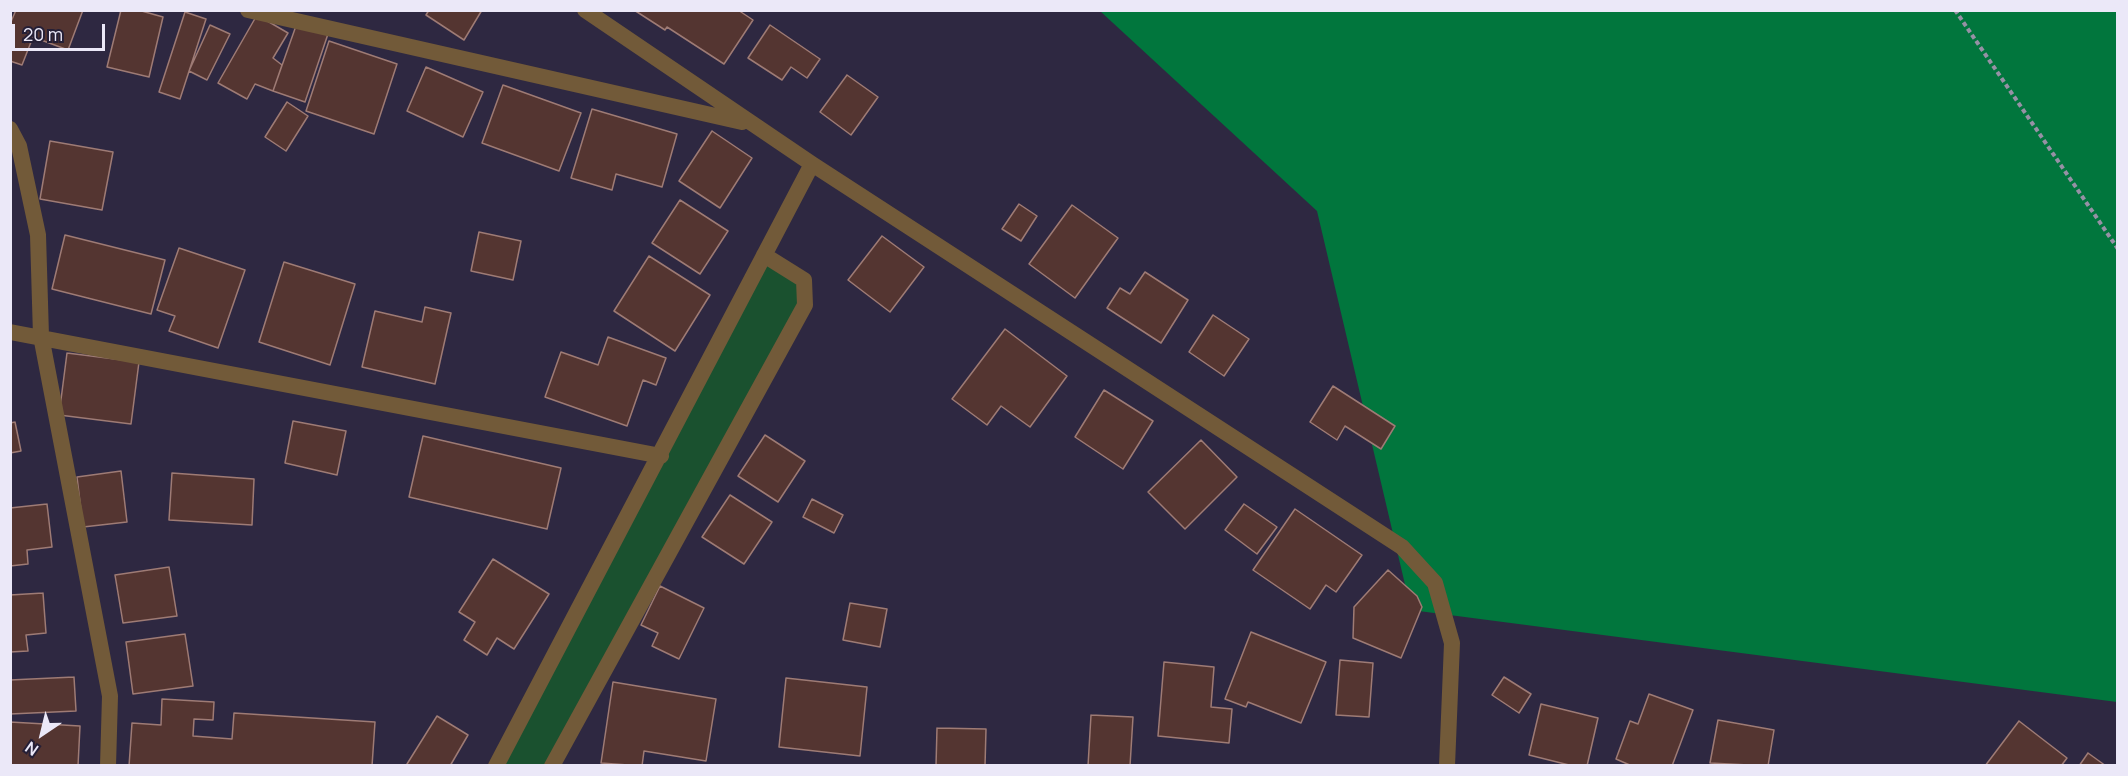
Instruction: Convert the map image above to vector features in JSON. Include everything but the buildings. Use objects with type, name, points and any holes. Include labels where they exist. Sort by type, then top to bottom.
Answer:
[{"type":"street","points":[[248,10],[751,124]]},
{"type":"street","points":[[585,10],[751,124],[1402,547],[1435,583],[1452,643],[1447,765]]},
{"type":"street","points":[[10,129],[19,146],[38,235],[41,336],[110,696],[108,765]]},
{"type":"street","points":[[496,765],[812,164]]},
{"type":"street","points":[[552,765],[805,305],[804,280],[765,255]]},
{"type":"street","points":[[10,332],[41,336],[660,456]]},
{"type":"path","points":[[1955,10],[2118,249]]},
{"type":"green space","points":[[1100,11],[2117,11],[2117,702],[1411,610],[1317,211]]},
{"type":"green space","points":[[764,255],[804,280],[805,305],[552,765],[496,766]]}]
